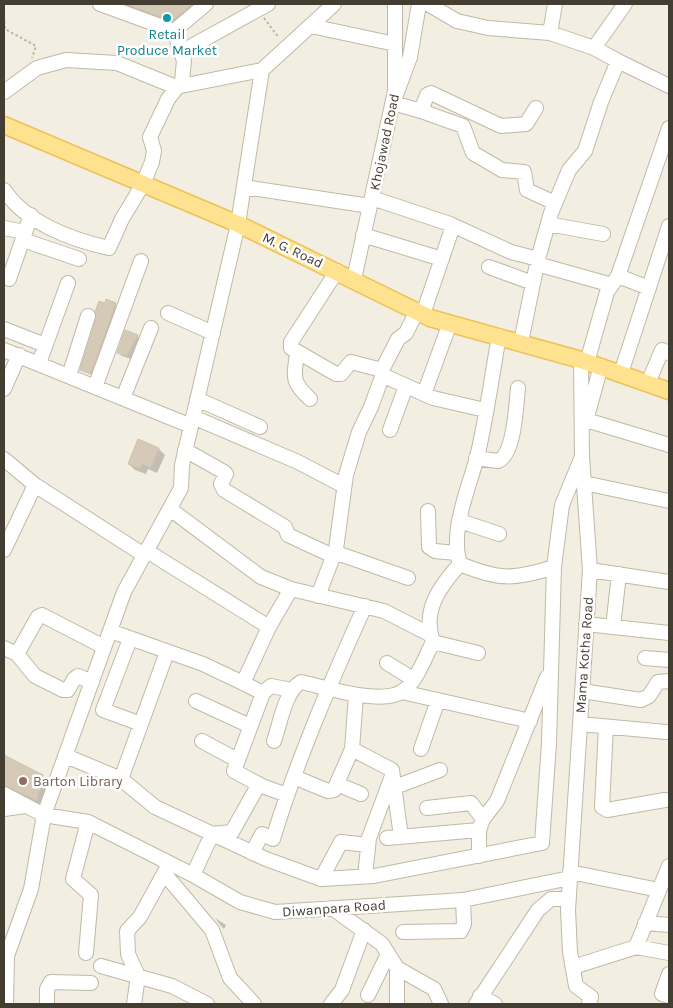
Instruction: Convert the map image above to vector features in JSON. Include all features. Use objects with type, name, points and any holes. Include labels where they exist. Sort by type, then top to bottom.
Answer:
[{"type":"main road","name":"M. G. Road","points":[[4,125],[238,224],[420,312],[450,323],[590,363],[669,391]]},
{"type":"street","points":[[100,4],[174,31]]},
{"type":"street","points":[[174,31],[206,4]]},
{"type":"street","points":[[4,92],[37,68],[66,60],[117,63],[176,87],[262,70],[334,4]]},
{"type":"street","name":"Khojawad Road","points":[[354,279],[396,91],[395,4]]},
{"type":"street","points":[[419,4],[410,56],[393,103],[421,110],[463,126],[473,153],[502,170],[524,172],[526,190],[555,203]]},
{"type":"street","points":[[428,4],[458,22],[488,28],[550,33],[594,48],[669,86]]},
{"type":"street","points":[[550,33],[555,4]]},
{"type":"street","points":[[594,48],[625,4]]},
{"type":"street","points":[[181,52],[263,7]]},
{"type":"street","points":[[311,26],[395,44]]},
{"type":"street","points":[[4,190],[16,205],[31,216],[67,236],[109,248],[122,219],[143,184],[154,151],[150,137],[176,87],[182,81],[184,61],[174,31]]},
{"type":"street","points":[[521,342],[533,282],[555,203],[569,170],[585,151],[601,102],[618,61]]},
{"type":"street","points":[[6,1004],[5,968],[7,956],[31,890],[44,815],[124,592],[181,488],[185,450],[238,224],[262,70]]},
{"type":"street","points":[[421,110],[427,95],[431,93],[501,126],[507,127],[526,124],[536,108]]},
{"type":"street","points":[[590,363],[596,325],[615,280],[669,128]]},
{"type":"street","points":[[244,187],[371,202],[453,226],[538,262],[649,288]]},
{"type":"street","points":[[9,279],[31,216]]},
{"type":"street","points":[[548,224],[603,234]]},
{"type":"street","points":[[318,596],[334,554],[344,486],[358,432],[371,407],[382,373],[398,338],[406,333],[420,312],[442,259],[453,226]]},
{"type":"street","points":[[621,373],[669,226]]},
{"type":"street","points":[[4,228],[79,259]]},
{"type":"street","points":[[363,235],[442,259]]},
{"type":"street","points":[[95,387],[141,262]]},
{"type":"street","points":[[489,267],[533,282]]},
{"type":"street","points":[[337,271],[291,342],[291,348],[336,374],[341,374],[351,362],[382,373],[424,394],[486,410]]},
{"type":"street","points":[[38,363],[68,283]]},
{"type":"street","points":[[168,313],[213,332]]},
{"type":"street","points":[[69,376],[88,316]]},
{"type":"street","points":[[424,394],[450,323]]},
{"type":"street","points":[[123,398],[152,328]]},
{"type":"street","points":[[4,329],[45,345]]},
{"type":"street","points":[[402,692],[413,679],[432,638],[428,620],[431,608],[458,558],[460,521],[476,458],[499,336]]},
{"type":"street","points":[[4,350],[123,398],[298,462],[344,486]]},
{"type":"street","points":[[648,382],[662,350],[669,353]]},
{"type":"street","points":[[297,353],[294,380],[310,399]]},
{"type":"street","points":[[4,389],[18,355]]},
{"type":"street","name":"Mama Kotha Road","points":[[585,426],[590,363]]},
{"type":"street","name":"Mama Kotha Road","points":[[590,363],[582,456],[590,570],[569,899],[576,986],[594,1002]]},
{"type":"street","points":[[390,430],[406,386]]},
{"type":"street","points":[[476,458],[498,461],[504,457],[514,429],[518,388]]},
{"type":"street","points":[[197,399],[260,427]]},
{"type":"street","points":[[585,426],[669,445]]},
{"type":"street","points":[[185,450],[224,472],[226,474],[221,484],[224,490],[285,527],[288,535],[334,554],[408,578]]},
{"type":"street","points":[[66,756],[121,779],[155,807],[252,853],[321,879],[365,876],[542,843],[549,743],[554,567],[562,505],[582,456]]},
{"type":"street","points":[[4,459],[35,485],[269,627]]},
{"type":"street","points":[[584,484],[669,501]]},
{"type":"street","points":[[4,550],[35,485]]},
{"type":"street","points":[[170,509],[261,577],[291,589],[384,611],[432,638],[478,653]]},
{"type":"street","points":[[428,511],[429,547],[435,551],[458,558],[485,574],[508,578],[554,567]]},
{"type":"street","points":[[460,521],[498,534]]},
{"type":"street","points":[[590,570],[669,582]]},
{"type":"street","points":[[613,627],[619,574]]},
{"type":"street","points":[[243,683],[269,627],[291,589]]},
{"type":"street","points":[[252,853],[262,834],[273,838],[287,794],[328,688],[365,606]]},
{"type":"street","points":[[17,654],[38,618],[42,615],[104,646]]},
{"type":"street","points":[[586,624],[669,633]]},
{"type":"street","points":[[110,631],[167,652],[263,692]]},
{"type":"street","points":[[130,638],[103,710],[141,724]]},
{"type":"street","points":[[4,648],[17,654],[35,676],[62,690],[68,690],[74,679],[78,676],[92,682]]},
{"type":"street","points":[[121,779],[167,652]]},
{"type":"street","points":[[645,658],[669,660]]},
{"type":"street","points":[[387,662],[413,679]]},
{"type":"street","points":[[352,750],[390,768],[393,773],[395,787],[394,838],[481,824],[497,801],[551,667]]},
{"type":"street","points":[[582,691],[641,700],[649,696],[658,682],[669,681]]},
{"type":"street","points":[[274,741],[292,690],[301,682],[356,695],[384,696],[402,692],[530,721]]},
{"type":"street","points":[[287,794],[259,784],[234,771],[263,692],[271,686],[292,690]]},
{"type":"street","points":[[294,777],[328,791],[334,790],[352,750],[356,695]]},
{"type":"street","points":[[421,749],[438,700]]},
{"type":"street","points":[[196,701],[250,726]]},
{"type":"street","points":[[580,724],[666,732]]},
{"type":"street","points":[[606,727],[602,807],[607,810],[665,800]]},
{"type":"street","points":[[202,741],[237,760]]},
{"type":"street","points":[[395,787],[440,770]]},
{"type":"street","points":[[365,876],[368,845],[393,773]]},
{"type":"street","points":[[212,834],[232,832],[259,784]]},
{"type":"street","points":[[337,784],[361,794]]},
{"type":"street","name":"Diwanpara Road","points":[[4,794],[44,815],[88,822],[167,868],[193,875],[240,902],[259,909],[275,912],[463,900],[570,875]]},
{"type":"street","points":[[427,808],[471,803],[481,824],[479,856]]},
{"type":"street","points":[[4,809],[25,806]]},
{"type":"street","points":[[86,953],[91,895],[73,879],[88,822]]},
{"type":"street","points":[[193,875],[212,834]]},
{"type":"street","points":[[321,879],[341,842],[368,845]]},
{"type":"street","points":[[636,946],[669,866]]},
{"type":"street","points":[[134,1004],[138,976],[128,954],[127,931],[140,917],[167,868],[212,930],[230,978],[254,1004]]},
{"type":"street","points":[[570,875],[659,890]]},
{"type":"street","points":[[496,1004],[478,1000],[538,910],[551,899],[569,899]]},
{"type":"street","points":[[403,932],[462,931],[464,924],[463,900]]},
{"type":"street","points":[[332,908],[382,944],[397,968],[434,989],[441,1004]]},
{"type":"street","points":[[645,923],[669,925]]},
{"type":"street","points":[[331,1004],[342,990],[364,930]]},
{"type":"street","points":[[573,967],[636,946],[669,953]]},
{"type":"street","points":[[368,996],[388,954]]},
{"type":"street","points":[[101,966],[172,986],[207,1004]]},
{"type":"street","points":[[397,968],[397,1004]]},
{"type":"street","points":[[669,974],[662,994],[669,996]]},
{"type":"street","points":[[47,1004],[47,989],[51,982],[91,983]]},
{"type":"path","points":[[263,7],[287,48]]},
{"type":"path","points":[[4,16],[5,29],[36,46],[32,59],[37,68]]},
{"type":"building","name":"Retail Produce Market","points":[[125,4],[193,4],[172,21]]},
{"type":"building","points":[[106,299],[116,303],[91,374],[80,370],[96,319],[95,312],[99,301],[105,303]]},
{"type":"building","points":[[125,330],[138,335],[127,356],[117,353]]},
{"type":"building","points":[[138,439],[159,448],[151,468],[142,464],[140,469],[128,464]]},
{"type":"building","name":"Barton Library","points":[[4,755],[43,775],[37,801],[4,785]]},
{"type":"place","name":"Retail Produce Market","points":[[167,18]]},
{"type":"place","name":"Barton Library","points":[[23,781]]}]
